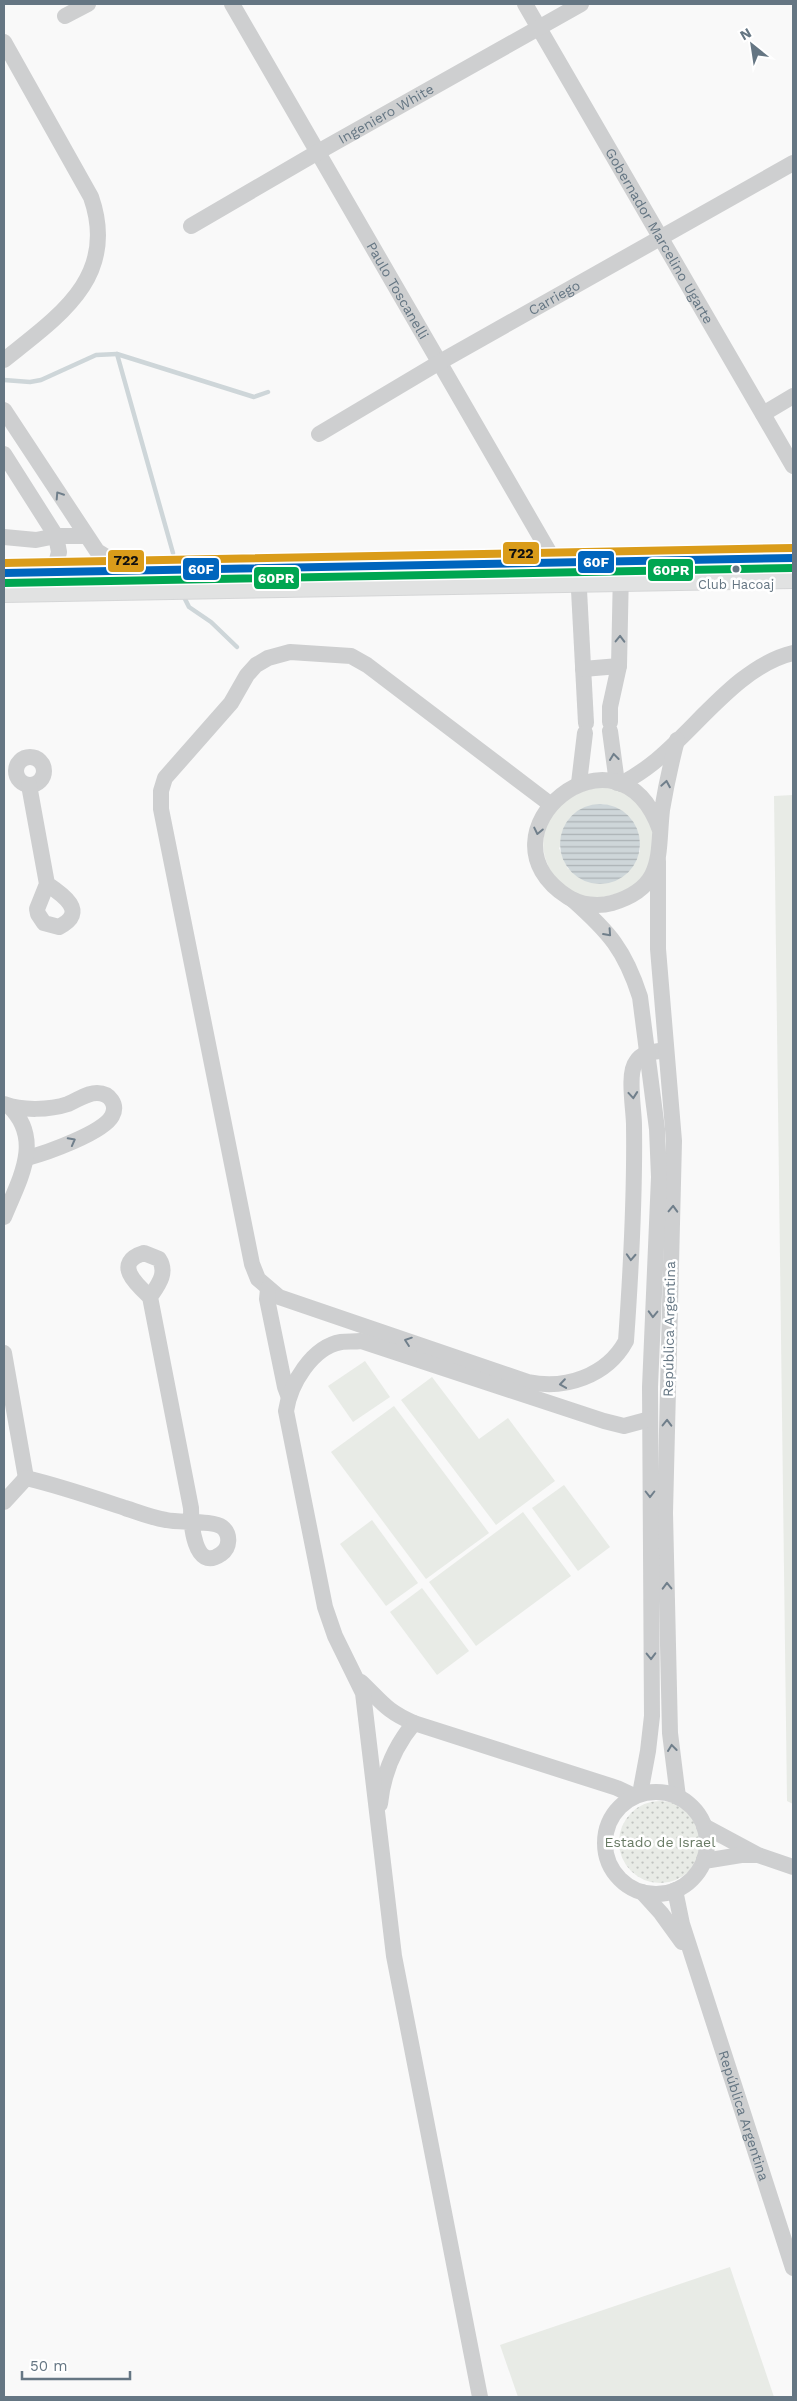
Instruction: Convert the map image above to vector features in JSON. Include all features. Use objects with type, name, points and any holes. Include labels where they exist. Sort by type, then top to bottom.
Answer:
[{"type":"main road","points":[[621,571],[793,558]]},
{"type":"main road","points":[[4,573],[138,570],[567,572]]},
{"type":"main road","points":[[4,591],[621,571],[793,577]]},
{"type":"street","points":[[65,16],[88,4]]},
{"type":"street","name":"Paulo Toscanelli","points":[[232,4],[440,362],[567,572]]},
{"type":"street","name":"Gobernador Marcelino Ugarte","points":[[525,4],[660,240],[793,466]]},
{"type":"street","name":"Ingeniero White","points":[[191,226],[581,4]]},
{"type":"street","points":[[4,42],[91,197],[96,212],[100,244],[93,269],[65,311],[4,360]]},
{"type":"street","name":"Carriego","points":[[319,434],[440,362],[660,240],[793,163]]},
{"type":"street","points":[[763,414],[793,396]]},
{"type":"street","points":[[4,410],[96,551],[138,570]]},
{"type":"street","points":[[4,454],[56,536],[59,552],[54,572]]},
{"type":"street","points":[[4,537],[36,540],[56,536],[85,536]]},
{"type":"street","points":[[619,784],[610,720],[619,666],[621,571]]},
{"type":"street","points":[[567,572],[583,669],[585,721],[579,784]]},
{"type":"street","points":[[550,804],[367,665],[351,656],[324,652],[290,652],[268,658],[256,665],[246,675],[231,703],[165,778],[161,791],[161,809],[252,1264],[258,1279],[279,1297],[528,1382],[557,1385],[573,1382],[597,1371],[620,1353],[626,1341],[635,1170],[634,1108],[631,1075],[635,1062],[646,1052],[666,1050]]},
{"type":"street","points":[[619,784],[654,763],[699,718],[740,682],[771,660],[793,653]]},
{"type":"street","points":[[583,669],[619,666]]},
{"type":"street","points":[[585,721],[610,720]]},
{"type":"street","points":[[660,830],[655,815],[646,802],[635,792],[619,784],[592,781],[579,784],[563,792],[550,804],[540,820],[536,839],[537,858],[544,875],[557,890],[573,900],[590,905],[607,905],[624,900],[639,890],[651,877],[658,861],[661,845],[660,830],[669,771],[677,740]]},
{"type":"street","points":[[16,779],[47,884]]},
{"type":"street","name":"República Argentina","points":[[658,861],[658,949],[666,1050],[668,1388],[665,1512],[667,1620],[670,1732],[678,1796]]},
{"type":"street","name":"República Argentina","points":[[573,900],[611,936],[627,961],[640,997],[657,1129],[666,1163],[650,1387],[652,1716],[648,1751],[637,1795]]},
{"type":"street","points":[[6,1105],[47,1108],[68,1104],[85,1095],[97,1093],[105,1094],[112,1100],[115,1106],[110,1119],[99,1128],[60,1148],[27,1158]]},
{"type":"street","points":[[4,1217],[27,1158],[28,1147],[17,1114],[6,1105]]},
{"type":"street","points":[[268,1289],[267,1299],[288,1395]]},
{"type":"street","points":[[26,1478],[165,1520],[192,1524],[191,1508],[150,1298]]},
{"type":"street","points":[[480,2397],[394,1956],[363,1693],[336,1636],[325,1607],[286,1411],[288,1395],[296,1379],[312,1360],[329,1346],[341,1342],[361,1341],[604,1421],[624,1426],[650,1419]]},
{"type":"street","points":[[4,1354],[26,1478]]},
{"type":"street","points":[[650,1387],[668,1388]]},
{"type":"street","points":[[4,1502],[26,1478]]},
{"type":"street","points":[[650,1621],[667,1620]]},
{"type":"street","points":[[355,1676],[393,1714],[414,1723],[637,1795]]},
{"type":"street","points":[[378,1826],[381,1792],[390,1763],[402,1738],[414,1723]]},
{"type":"street","points":[[662,1792],[678,1796],[691,1806],[704,1826],[706,1833],[707,1849],[704,1861],[694,1877],[675,1890],[652,1894],[642,1892],[621,1882],[610,1868],[605,1852],[604,1836],[610,1820],[620,1806],[637,1795],[662,1792]]},
{"type":"street","points":[[704,1826],[758,1855],[793,1866]]},
{"type":"street","points":[[704,1861],[741,1855],[758,1855]]},
{"type":"street","name":"República Argentina","points":[[675,1890],[682,1924],[793,2268]]},
{"type":"street","name":"República Argentina","points":[[642,1892],[662,1912],[696,1963]]},
{"type":"green space","points":[[602,787],[628,795],[641,808],[650,822],[655,847],[653,858],[648,869],[640,879],[625,892],[597,898],[579,895],[561,884],[551,872],[547,863],[544,835],[548,822],[564,802],[588,790]],"holes":[[[602,804],[611,806],[625,814],[635,826],[640,843],[640,852],[568,869],[559,848]]]},
{"type":"green space","points":[[793,795],[793,1804],[787,1801],[774,796]]},
{"type":"green space","points":[[365,1361],[390,1397],[353,1422],[328,1386]]},
{"type":"green space","points":[[432,1377],[479,1439],[508,1418],[555,1481],[496,1525],[401,1400]]},
{"type":"green space","points":[[394,1406],[489,1533],[426,1579],[331,1452]]},
{"type":"green space","points":[[564,1485],[610,1547],[578,1571],[532,1508]]},
{"type":"green space","points":[[523,1512],[571,1576],[476,1646],[429,1582]]},
{"type":"green space","points":[[372,1520],[418,1583],[386,1606],[340,1544]]},
{"type":"green space","points":[[422,1588],[469,1651],[437,1675],[390,1612]]},
{"type":"green space","name":"Estado de Israel","points":[[660,1801],[676,1804],[689,1813],[698,1826],[701,1842],[698,1858],[689,1871],[676,1880],[660,1883],[644,1880],[631,1871],[622,1858],[619,1842],[622,1826],[631,1813],[644,1804]]},
{"type":"green space","points":[[730,2267],[774,2397],[518,2397],[500,2345]]},
{"type":"shaded area","points":[[600,804],[615,807],[628,816],[637,829],[640,844],[637,859],[628,872],[615,881],[600,884],[585,881],[572,872],[563,859],[560,844],[563,829],[572,816],[585,807]]},
{"type":"waterway","points":[[4,380],[30,382],[41,380],[96,355],[117,354]]},
{"type":"waterway","points":[[173,553],[117,354],[254,397],[268,392]]},
{"type":"waterway","points":[[184,597],[189,607],[211,622],[237,647]]},
{"type":"transit line","name":"722","points":[[4,563],[793,548]]},
{"type":"transit line","name":"60F","points":[[4,573],[793,558]]},
{"type":"transit line","name":"60PR","points":[[4,583],[793,568]]},
{"type":"place","name":"Club Hacoaj","points":[[736,569]]}]
